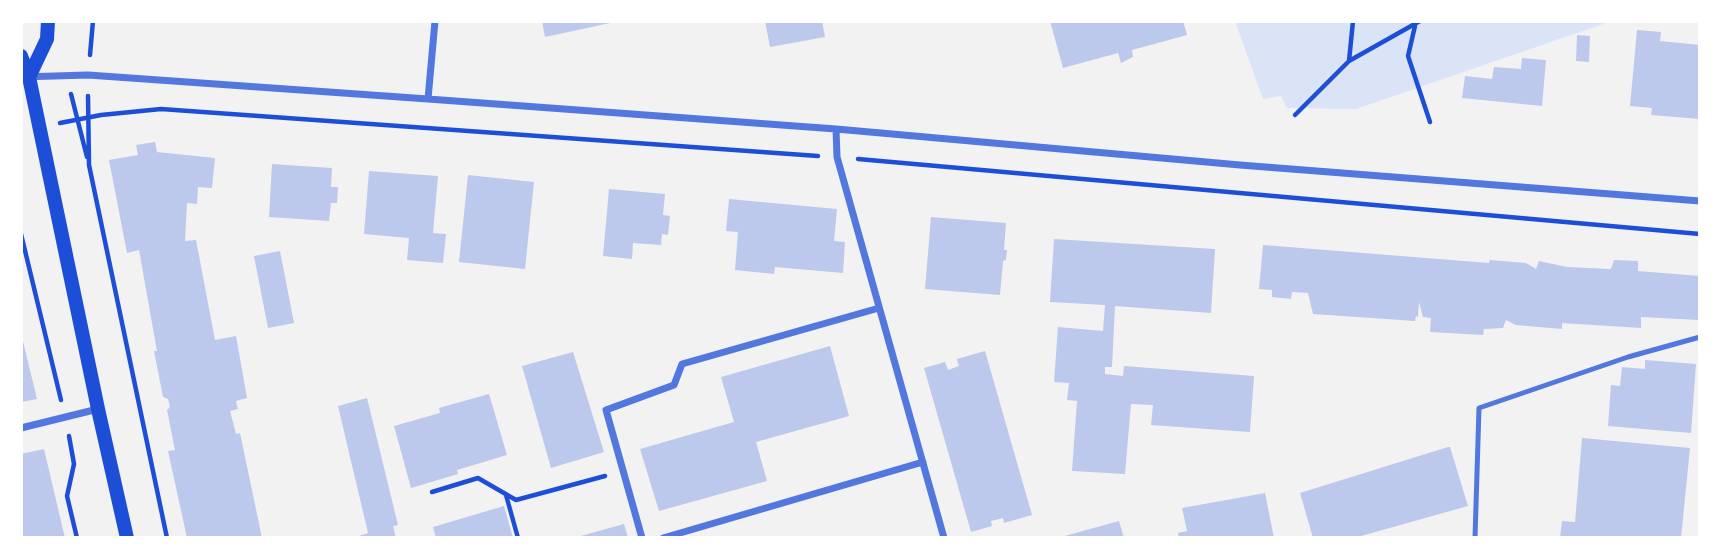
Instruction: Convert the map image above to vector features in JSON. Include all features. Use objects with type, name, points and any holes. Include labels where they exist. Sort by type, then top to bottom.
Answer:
[{"type":"main road","points":[[25,77],[47,39],[48,21]]},
{"type":"main road","points":[[21,56],[127,538]]},
{"type":"street","points":[[428,99],[435,21]]},
{"type":"street","points":[[25,77],[88,75],[836,129],[1240,165],[1700,201]]},
{"type":"street","points":[[836,129],[837,157],[944,538]]},
{"type":"street","points":[[642,538],[606,410],[674,385],[682,364],[879,308]]},
{"type":"street","points":[[21,428],[98,409]]},
{"type":"street","points":[[663,538],[923,462]]},
{"type":"lane","points":[[1475,538],[1479,408],[1628,357],[1700,337]]},
{"type":"path","points":[[88,75],[93,21]]},
{"type":"path","points":[[1349,61],[1353,21]]},
{"type":"path","points":[[1295,115],[1349,61],[1420,21]]},
{"type":"path","points":[[1415,25],[1408,57],[1430,122]]},
{"type":"path","points":[[167,538],[89,165],[88,118],[161,109],[837,157],[1700,234]]},
{"type":"path","points":[[21,234],[74,464],[67,495],[77,538]]},
{"type":"path","points":[[432,492],[478,478],[516,500],[623,471]]},
{"type":"path","points":[[506,494],[518,538]]},
{"type":"shaded area","points":[[1235,21],[1612,21],[1356,109],[1287,108],[1281,96],[1263,99]]},
{"type":"building","points":[[542,21],[615,21],[615,22],[545,37]]},
{"type":"building","points":[[765,21],[822,21],[825,37],[770,47]]},
{"type":"building","points":[[1050,21],[1183,21],[1187,35],[1132,50],[1133,57],[1121,63],[1118,53],[1063,68]]},
{"type":"building","points":[[1637,30],[1661,32],[1660,41],[1700,45],[1700,119],[1651,115],[1652,108],[1630,106]]},
{"type":"building","points":[[1577,35],[1590,36],[1589,62],[1576,61]]},
{"type":"building","points":[[1522,58],[1546,60],[1542,106],[1462,98],[1465,76],[1492,79],[1494,67],[1521,69]]},
{"type":"building","points":[[155,142],[157,152],[215,158],[212,188],[198,187],[197,204],[187,203],[185,241],[196,240],[215,340],[236,336],[247,398],[236,401],[238,409],[230,411],[236,434],[240,433],[262,538],[187,538],[168,451],[175,450],[167,410],[170,407],[168,399],[163,397],[139,250],[127,253],[109,160],[138,155],[136,145]]},
{"type":"building","points":[[272,164],[332,168],[331,187],[338,187],[337,203],[331,203],[329,221],[269,217]]},
{"type":"building","points":[[369,171],[438,176],[433,233],[446,234],[443,263],[407,260],[409,238],[364,234]]},
{"type":"building","points":[[468,175],[534,182],[525,269],[459,262]]},
{"type":"building","points":[[609,189],[665,194],[663,215],[670,216],[668,235],[662,234],[661,245],[633,243],[632,259],[603,256]]},
{"type":"building","points":[[729,199],[837,209],[834,241],[845,242],[843,273],[775,267],[774,274],[735,270],[738,232],[726,231]]},
{"type":"building","points":[[931,217],[1006,223],[1004,250],[1007,250],[1006,260],[1003,261],[1000,295],[925,289]]},
{"type":"building","points":[[1054,239],[1215,249],[1211,313],[1115,306],[1112,367],[1105,367],[1105,374],[1123,376],[1124,366],[1254,376],[1250,432],[1151,425],[1153,405],[1131,404],[1125,474],[1072,471],[1077,401],[1067,400],[1069,383],[1054,382],[1058,327],[1103,331],[1105,305],[1050,302]]},
{"type":"building","points":[[1263,245],[1489,263],[1490,260],[1526,263],[1536,269],[1539,261],[1567,267],[1611,269],[1614,260],[1638,261],[1638,271],[1700,276],[1699,320],[1641,317],[1641,328],[1562,323],[1562,329],[1516,325],[1506,320],[1503,328],[1484,329],[1483,335],[1430,332],[1431,318],[1423,317],[1419,302],[1418,317],[1416,316],[1415,321],[1313,314],[1308,293],[1292,292],[1291,299],[1272,297],[1272,290],[1259,289]]},
{"type":"building","points":[[280,251],[294,323],[268,328],[254,256]]},
{"type":"building","points":[[21,333],[37,399],[21,402]]},
{"type":"building","points":[[830,346],[849,416],[756,442],[767,481],[659,511],[640,449],[734,422],[721,377]]},
{"type":"building","points":[[985,351],[1032,515],[1004,523],[1003,518],[991,521],[992,526],[971,532],[924,368],[945,362],[948,370],[959,366],[957,359]]},
{"type":"building","points":[[573,352],[604,452],[551,468],[522,366]]},
{"type":"building","points":[[1645,360],[1696,364],[1691,433],[1608,426],[1611,385],[1620,386],[1622,367],[1645,369]]},
{"type":"building","points":[[489,394],[507,455],[411,488],[394,426],[440,413],[439,408]]},
{"type":"building","points":[[367,398],[398,525],[393,526],[396,538],[353,538],[368,533],[338,406]]},
{"type":"building","points":[[1582,438],[1690,448],[1681,538],[1560,538],[1562,521],[1575,522]]},
{"type":"building","points":[[1448,447],[1468,506],[1354,538],[1313,538],[1300,493]]},
{"type":"building","points":[[44,449],[65,538],[21,538],[21,454]]},
{"type":"building","points":[[1265,493],[1274,538],[1179,538],[1178,533],[1187,531],[1182,508]]},
{"type":"building","points":[[504,506],[513,538],[436,538],[433,527]]},
{"type":"building","points":[[1119,521],[1124,538],[1061,538],[1061,537]]},
{"type":"building","points":[[624,524],[628,538],[577,538],[577,537]]}]
